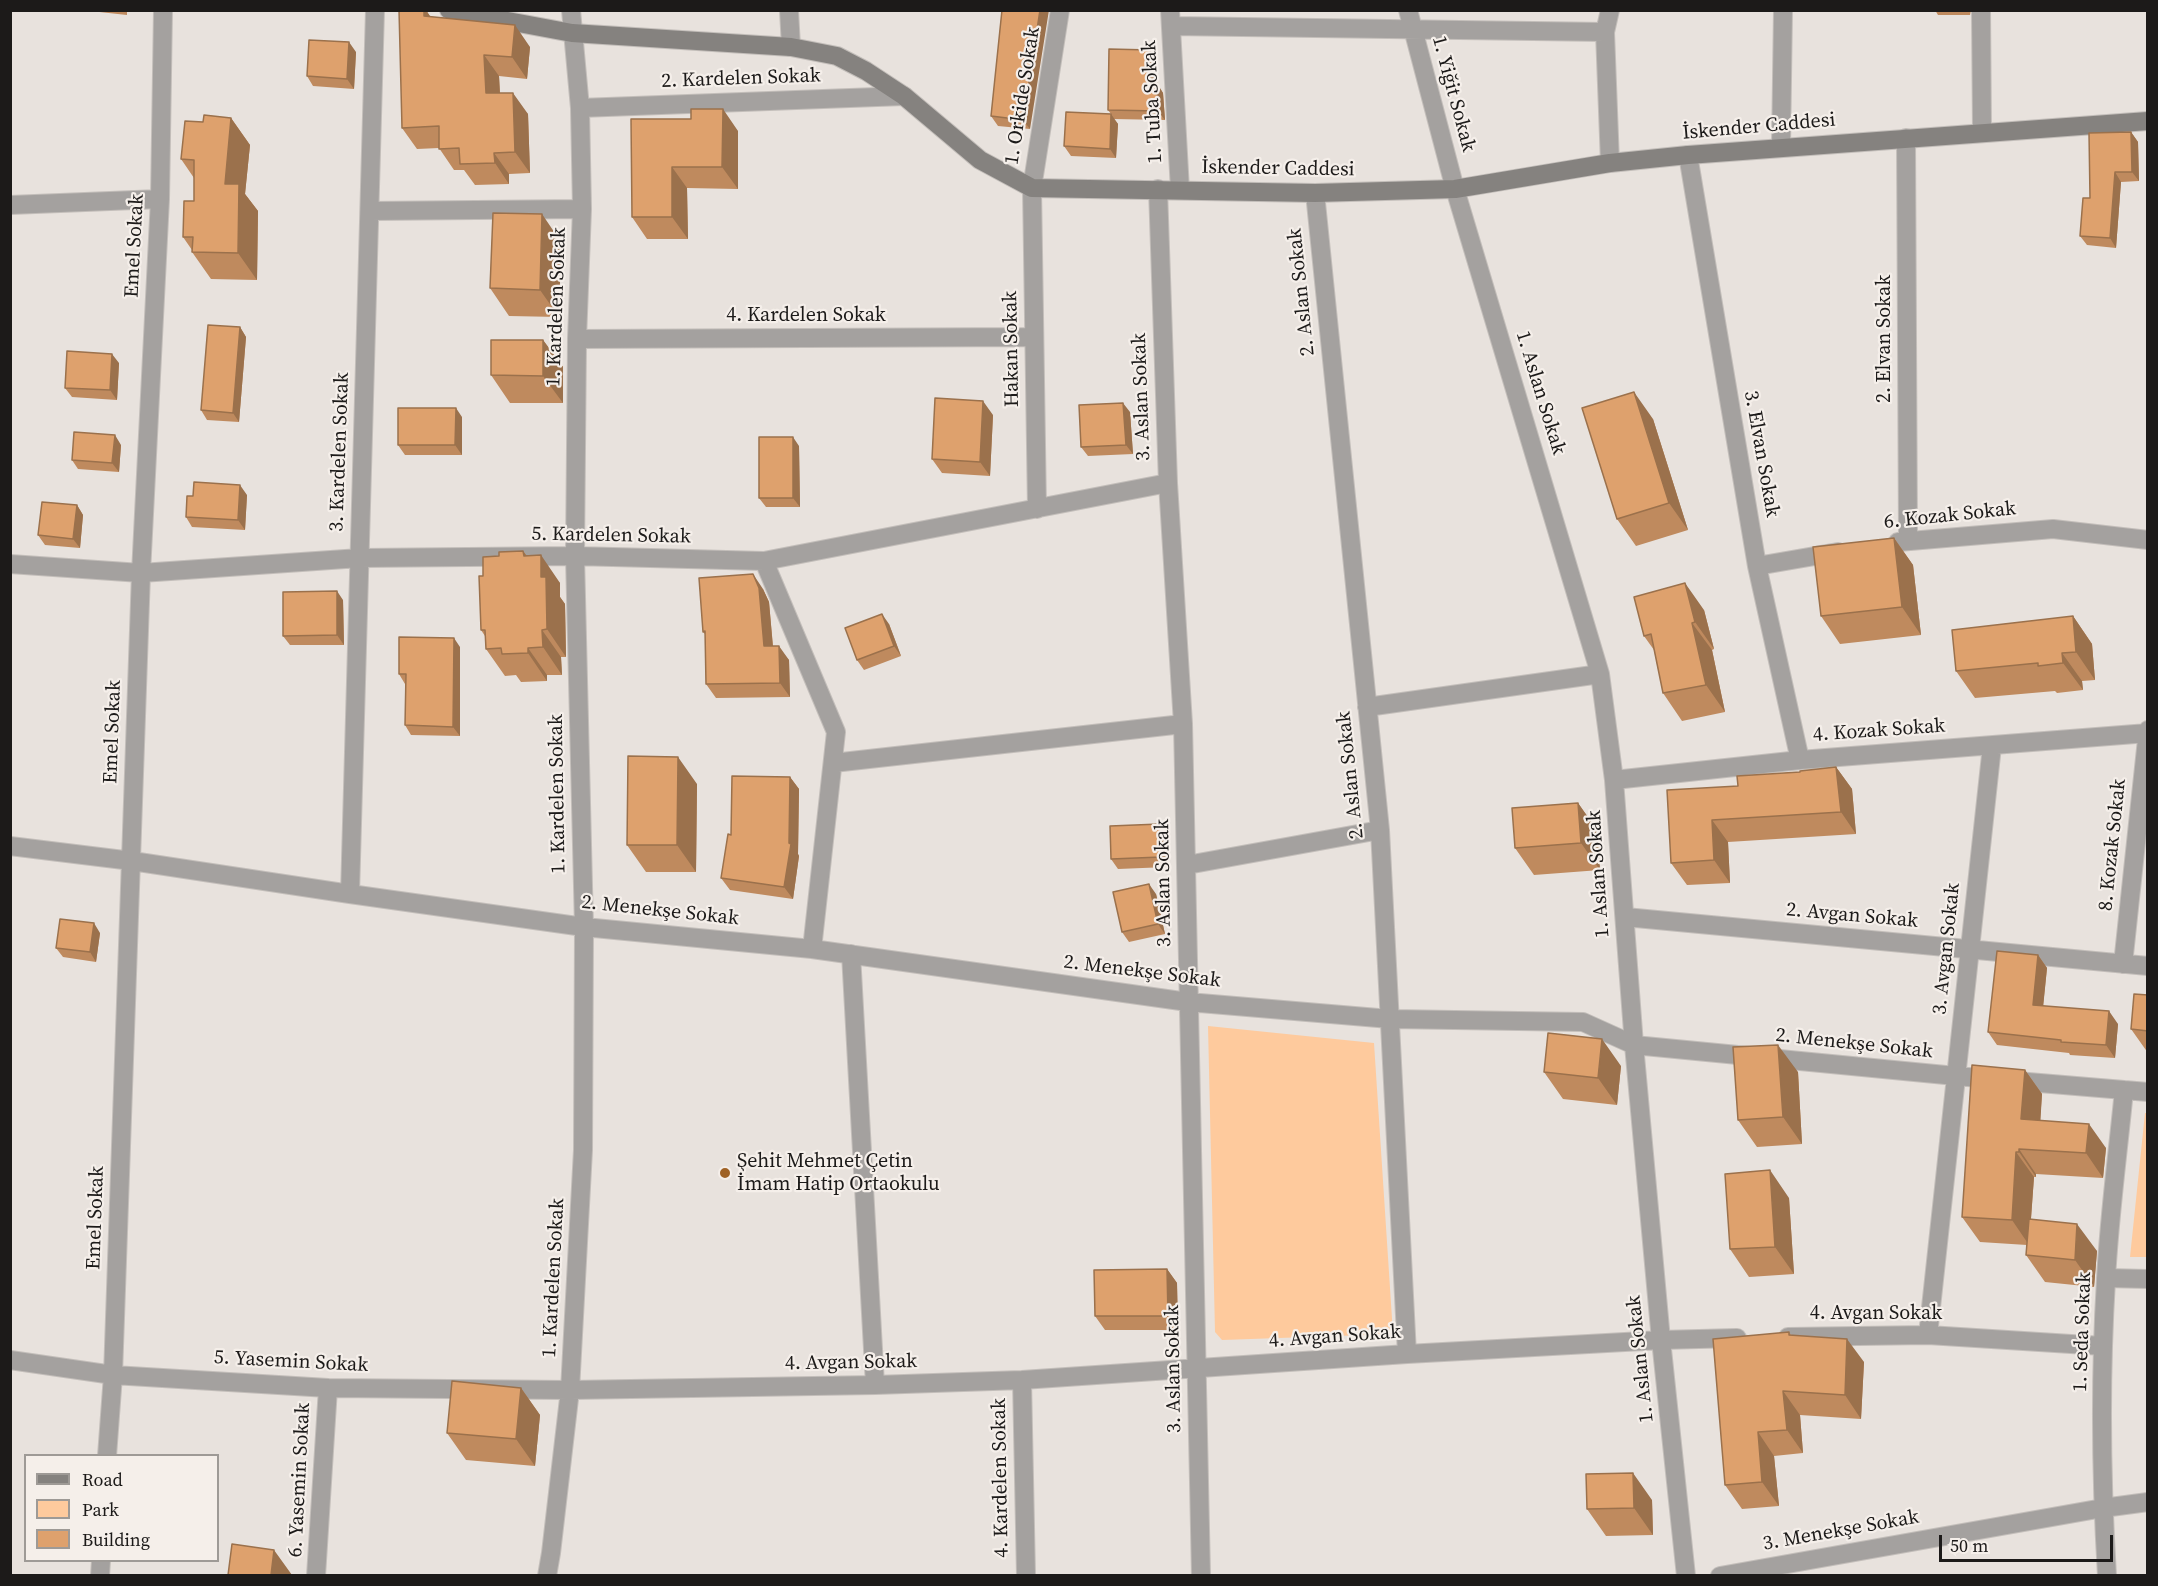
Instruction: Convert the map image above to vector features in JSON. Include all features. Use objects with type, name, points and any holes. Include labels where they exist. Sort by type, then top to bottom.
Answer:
[{"type":"street","name":"Emel Sokak","points":[[107,1454],[132,861],[141,573],[160,199],[163,10]]},
{"type":"street","name":"3. Kardelen Sokak","points":[[350,894],[375,10]]},
{"type":"street","name":"İskender Caddesi","points":[[449,10],[573,33],[791,47],[837,56],[866,71],[904,96],[980,160],[1032,188],[1315,194],[1455,189],[1610,163],[1688,155],[2148,121]]},
{"type":"street","name":"1. Kardelen Sokak","points":[[547,1575],[570,1390],[583,1150],[584,927],[575,556],[577,339],[582,209],[580,108],[571,10]]},
{"type":"street","points":[[789,10],[791,47]]},
{"type":"street","name":"1. Orkide Sokak","points":[[1032,188],[1060,10]]},
{"type":"street","name":"1. Yiğit Sokak","points":[[1408,10],[1455,189]]},
{"type":"street","points":[[1610,10],[1605,32],[1610,163]]},
{"type":"street","points":[[1781,147],[1783,10]]},
{"type":"street","points":[[1981,10],[1982,133]]},
{"type":"street","points":[[1171,18],[1413,29],[1605,32]]},
{"type":"street","name":"1. Tuba Sokak","points":[[1171,18],[1180,190]]},
{"type":"street","name":"2. Kardelen Sokak","points":[[580,108],[904,96]]},
{"type":"street","name":"2. Elvan Sokak","points":[[1906,138],[1908,540]]},
{"type":"street","name":"3. Elvan Sokak","points":[[1688,155],[1757,566],[1800,760]]},
{"type":"street","name":"Hakan Sokak","points":[[1032,188],[1037,509]]},
{"type":"street","name":"3. Aslan Sokak","points":[[1158,189],[1168,483],[1183,724],[1201,1575]]},
{"type":"street","name":"1. Aslan Sokak","points":[[1455,189],[1600,674],[1614,780],[1634,1045],[1661,1340],[1686,1575]]},
{"type":"street","name":"2. Aslan Sokak","points":[[1315,194],[1380,830],[1407,1354]]},
{"type":"street","points":[[10,205],[160,199]]},
{"type":"street","points":[[370,211],[582,209]]},
{"type":"street","name":"4. Kardelen Sokak","points":[[577,339],[1034,337]]},
{"type":"street","name":"5. Kardelen Sokak","points":[[10,564],[141,573],[360,558],[575,556],[764,561],[1168,483]]},
{"type":"street","name":"6. Kozak Sokak","points":[[1885,544],[1908,540],[2053,529],[2148,540]]},
{"type":"street","points":[[1757,566],[1850,550]]},
{"type":"street","points":[[764,561],[836,732],[812,949]]},
{"type":"street","points":[[1367,707],[1600,674]]},
{"type":"street","points":[[833,763],[1183,724]]},
{"type":"street","name":"4. Kozak Sokak","points":[[1614,780],[1800,760],[2147,732]]},
{"type":"street","name":"8. Kozak Sokak","points":[[2124,964],[2147,732]]},
{"type":"street","name":"3. Avgan Sokak","points":[[1928,1335],[1992,746]]},
{"type":"street","points":[[1187,865],[1380,830]]},
{"type":"street","name":"2. Menekşe Sokak","points":[[10,846],[132,861],[584,927],[812,949],[1188,1002],[1390,1019],[1583,1022],[1634,1045],[2148,1092]]},
{"type":"street","name":"2. Avgan Sokak","points":[[1625,917],[2148,966]]},
{"type":"street","points":[[851,954],[875,1385]]},
{"type":"street","name":"1. Seda Sokak","points":[[2108,1575],[2103,1508],[2103,1346],[2106,1278],[2124,1090]]},
{"type":"street","points":[[2106,1278],[2148,1279]]},
{"type":"street","name":"4. Avgan Sokak","points":[[1775,1337],[1928,1335],[2103,1346]]},
{"type":"street","name":"4. Avgan Sokak","points":[[570,1390],[1022,1380],[1407,1354],[1661,1340],[1752,1338]]},
{"type":"street","name":"5. Yasemin Sokak","points":[[10,1360],[112,1375],[328,1388],[570,1390]]},
{"type":"street","name":"4. Kardelen Sokak","points":[[1022,1380],[1026,1575]]},
{"type":"street","name":"6. Yasemin Sokak","points":[[316,1575],[328,1388]]},
{"type":"street","name":"3. Menekşe Sokak","points":[[1720,1575],[2148,1502]]},
{"type":"green space","points":[[1208,1026],[1374,1043],[1393,1334],[1222,1340],[1215,1332]]},
{"type":"green space","points":[[2145,1113],[2148,1113],[2147,1257],[2130,1257]]},
{"type":"building","points":[[399,10],[424,10],[424,16],[515,25],[512,57],[484,55],[486,93],[513,93],[515,152],[494,153],[495,163],[460,164],[459,148],[439,149],[439,126],[402,128]]},
{"type":"building","points":[[1002,10],[1040,10],[1023,120],[991,116]]},
{"type":"building","points":[[309,40],[349,42],[347,79],[307,76]]},
{"type":"building","points":[[1109,49],[1150,50],[1149,83],[1157,83],[1158,111],[1108,110]]},
{"type":"building","points":[[691,109],[723,109],[722,167],[672,167],[672,217],[632,217],[631,119],[691,119]]},
{"type":"building","points":[[1066,112],[1111,114],[1110,149],[1064,146]]},
{"type":"building","points":[[204,115],[231,118],[225,184],[239,184],[238,253],[192,252],[193,237],[183,237],[184,201],[194,201],[194,160],[181,159],[185,121],[203,122]]},
{"type":"building","points":[[2131,132],[2132,172],[2115,172],[2110,238],[2080,236],[2083,198],[2090,198],[2089,133]]},
{"type":"building","points":[[493,213],[542,214],[540,290],[490,288]]},
{"type":"building","points":[[208,325],[240,327],[233,413],[201,410]]},
{"type":"building","points":[[491,340],[543,340],[543,376],[491,375]]},
{"type":"building","points":[[67,351],[112,354],[110,390],[65,388]]},
{"type":"building","points":[[1634,392],[1669,503],[1617,519],[1582,408]]},
{"type":"building","points":[[935,398],[983,401],[980,462],[932,459]]},
{"type":"building","points":[[1123,403],[1126,445],[1081,447],[1079,405]]},
{"type":"building","points":[[398,408],[456,408],[455,445],[398,445]]},
{"type":"building","points":[[74,432],[115,435],[112,463],[72,460]]},
{"type":"building","points":[[759,437],[793,437],[793,498],[759,498]]},
{"type":"building","points":[[194,482],[240,485],[238,520],[186,517],[187,496],[193,496]]},
{"type":"building","points":[[42,502],[77,505],[73,539],[38,535]]},
{"type":"building","points":[[1894,538],[1902,607],[1821,616],[1813,547]]},
{"type":"building","points":[[523,551],[524,556],[541,555],[541,577],[546,577],[547,629],[542,630],[543,647],[528,648],[528,653],[502,654],[501,648],[486,649],[485,630],[481,630],[479,576],[483,576],[483,557],[499,556],[499,552]]},
{"type":"building","points":[[753,574],[759,588],[764,646],[779,646],[780,683],[706,684],[705,631],[703,632],[699,578]]},
{"type":"building","points":[[1685,583],[1695,622],[1692,623],[1706,685],[1663,693],[1651,634],[1644,636],[1634,597]]},
{"type":"building","points":[[337,591],[337,635],[283,636],[283,592]]},
{"type":"building","points":[[882,614],[894,646],[857,660],[845,628]]},
{"type":"building","points":[[2073,616],[2076,652],[2062,653],[2063,663],[2038,666],[2038,663],[1956,671],[1952,630]]},
{"type":"building","points":[[399,637],[454,638],[453,727],[405,725],[406,674],[399,674]]},
{"type":"building","points":[[628,756],[678,757],[677,845],[627,845]]},
{"type":"building","points":[[1836,767],[1841,812],[1712,820],[1714,860],[1671,863],[1667,790],[1738,786],[1737,776]]},
{"type":"building","points":[[732,776],[790,777],[789,843],[791,844],[784,887],[721,878],[728,834],[731,835]]},
{"type":"building","points":[[1578,803],[1581,843],[1515,848],[1512,808]]},
{"type":"building","points":[[1160,824],[1161,857],[1111,859],[1110,826]]},
{"type":"building","points":[[1149,884],[1158,924],[1122,932],[1113,892]]},
{"type":"building","points":[[60,919],[94,923],[90,952],[56,948]]},
{"type":"building","points":[[1997,951],[2038,955],[2033,1005],[2109,1011],[2106,1045],[2061,1042],[2061,1040],[1988,1032]]},
{"type":"building","points":[[2134,994],[2148,995],[2148,1031],[2131,1029]]},
{"type":"building","points":[[1548,1033],[1602,1039],[1598,1078],[1544,1072]]},
{"type":"building","points":[[1778,1045],[1783,1117],[1738,1120],[1733,1047]]},
{"type":"building","points":[[1972,1065],[2025,1070],[2021,1119],[2089,1124],[2086,1153],[2019,1149],[2019,1152],[2016,1152],[2012,1220],[1962,1217]]},
{"type":"building","points":[[1770,1170],[1775,1247],[1730,1249],[1725,1174]]},
{"type":"building","points":[[2029,1219],[2077,1224],[2075,1260],[2026,1255]]},
{"type":"building","points":[[1167,1269],[1168,1316],[1095,1316],[1094,1270]]},
{"type":"building","points":[[1789,1332],[1789,1335],[1847,1339],[1845,1395],[1783,1391],[1787,1430],[1758,1432],[1762,1482],[1725,1485],[1713,1339]]},
{"type":"building","points":[[452,1381],[521,1388],[516,1439],[447,1433]]},
{"type":"building","points":[[1633,1473],[1634,1508],[1587,1509],[1586,1474]]},
{"type":"building","points":[[232,1544],[274,1550],[271,1575],[228,1575]]},
{"type":"place","name":"Şehit Mehmet Çetin İmam Hatip Ortaokulu","points":[[725,1173]]}]
